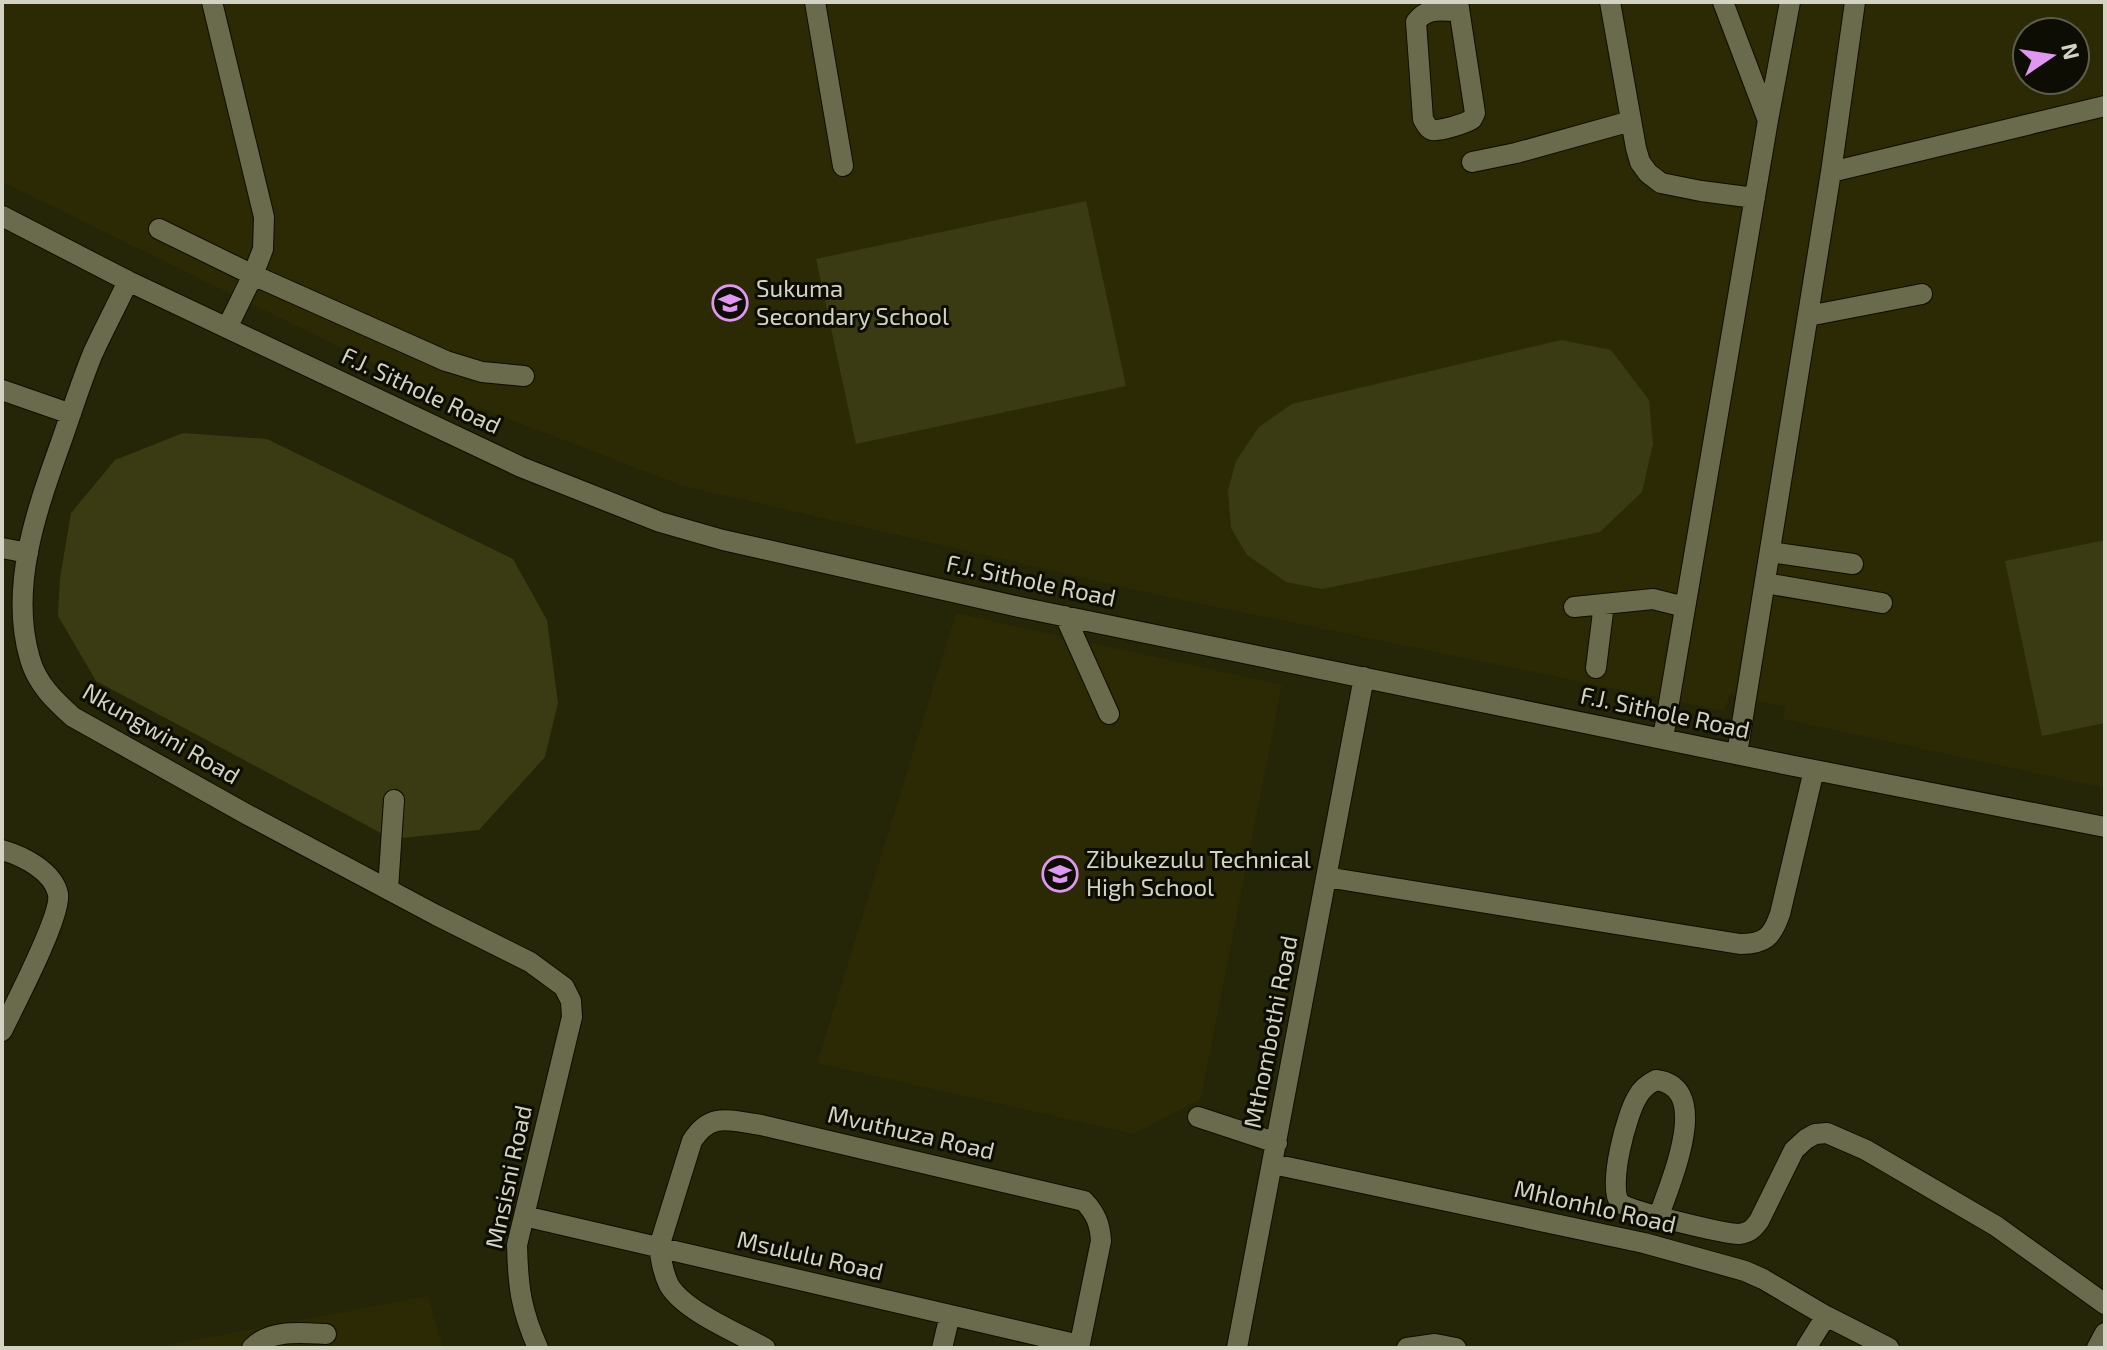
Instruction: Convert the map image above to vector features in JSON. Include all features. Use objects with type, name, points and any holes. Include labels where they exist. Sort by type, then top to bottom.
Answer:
[{"type":"street","points":[[212,2],[264,217],[263,249],[227,328]]},
{"type":"street","points":[[815,2],[843,166]]},
{"type":"street","points":[[1610,2],[1636,148],[1640,162],[1648,173],[1661,183],[1755,198]]},
{"type":"street","points":[[1723,2],[1768,120]]},
{"type":"street","points":[[1663,738],[1790,2]]},
{"type":"street","points":[[1737,754],[1831,172],[1855,2]]},
{"type":"street","points":[[1458,6],[1475,113],[1468,122],[1432,130],[1423,119],[1416,22],[1429,11],[1458,6]]},
{"type":"street","points":[[1831,172],[2105,106]]},
{"type":"street","points":[[1472,162],[1631,121]]},
{"type":"street","name":"F.J. Sithole Road","points":[[6,225],[521,467],[660,522],[723,540],[1065,616],[2105,827]]},
{"type":"street","points":[[159,229],[253,275],[446,361],[482,372],[524,376]]},
{"type":"street","name":"Nkungwini Road","points":[[128,281],[93,354],[46,484],[28,553],[22,590],[23,630],[31,663],[49,695],[73,717],[248,815],[530,962],[564,987],[571,1001],[572,1017]]},
{"type":"street","points":[[1808,316],[1922,294]]},
{"type":"street","points":[[2,390],[71,414]]},
{"type":"street","points":[[2,548],[28,553]]},
{"type":"street","points":[[1770,552],[1853,564]]},
{"type":"street","points":[[1765,583],[1882,603]]},
{"type":"street","points":[[1574,607],[1653,599],[1685,607]]},
{"type":"street","points":[[1596,668],[1604,604]]},
{"type":"street","points":[[1065,616],[1109,714]]},
{"type":"street","name":"Mthombothi Road","points":[[1237,1348],[1364,677]]},
{"type":"street","points":[[1326,877],[1740,944],[1756,944],[1769,937],[1780,914],[1814,770]]},
{"type":"street","points":[[388,889],[394,800]]},
{"type":"street","points":[[2,850],[32,863],[44,873],[54,884],[59,898],[55,918],[8,1004],[2,1031]]},
{"type":"street","name":"Mnsisni Road","points":[[538,1348],[526,1323],[518,1284],[517,1245],[572,1017]]},
{"type":"street","points":[[1659,1216],[1686,1122],[1686,1105],[1673,1085],[1656,1080],[1646,1084],[1631,1107],[1616,1173],[1616,1191],[1622,1205],[1659,1216],[1735,1234],[1753,1229],[1794,1150],[1815,1134],[1827,1133],[1866,1150],[1996,1226],[2105,1304]]},
{"type":"street","points":[[1198,1117],[1277,1143]]},
{"type":"street","name":"Mvuthuza Road","points":[[659,1247],[692,1141],[701,1127],[712,1121],[761,1125],[1084,1201],[1100,1225],[1101,1241],[1079,1347]]},
{"type":"street","name":"Mhlonhlo Road","points":[[1273,1164],[1658,1247],[1752,1273],[1889,1348]]},
{"type":"street","name":"Msululu Road","points":[[524,1216],[1079,1347]]},
{"type":"street","points":[[659,1247],[665,1277],[676,1295],[693,1309],[765,1348]]},
{"type":"street","points":[[942,1348],[950,1315]]},
{"type":"street","points":[[1806,1348],[1826,1316]]},
{"type":"street","points":[[252,1348],[260,1340],[286,1333],[326,1334]]},
{"type":"street","points":[[2097,1348],[2105,1333]]},
{"type":"street","points":[[1407,1348],[1435,1344],[1456,1348]]},
{"type":"shaded area","points":[[2,2],[2105,2],[2105,788],[1783,719],[1785,707],[1730,695],[1724,711],[1167,597],[683,486],[405,379],[2,182]]},
{"type":"shaded area","points":[[1086,201],[1126,386],[856,444],[816,259]]},
{"type":"shaded area","points":[[1561,340],[1611,350],[1649,400],[1653,444],[1642,492],[1600,532],[1322,589],[1286,582],[1247,555],[1231,528],[1228,490],[1236,461],[1259,427],[1292,404]]},
{"type":"shaded area","points":[[183,433],[267,439],[513,559],[547,620],[558,703],[545,757],[479,830],[392,839],[96,681],[58,616],[60,578],[71,513],[115,460]]},
{"type":"shaded area","points":[[2105,540],[2105,723],[2042,736],[2005,561]]},
{"type":"shaded area","name":"Zibukezulu Technical High School","points":[[956,613],[1282,685],[1201,1099],[1134,1134],[817,1063]]},
{"type":"shaded area","points":[[428,1296],[443,1348],[152,1348]]},
{"type":"place","name":"Sukuma Secondary School","points":[[730,303]]},
{"type":"place","name":"Zibukezulu Technical High School","points":[[1060,874]]}]
